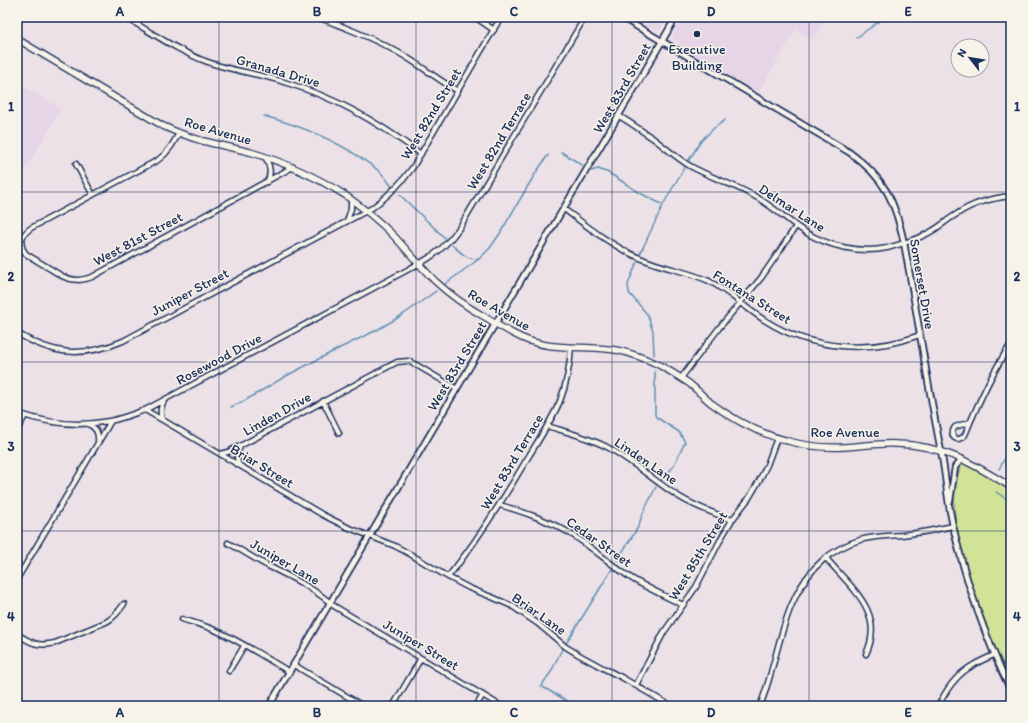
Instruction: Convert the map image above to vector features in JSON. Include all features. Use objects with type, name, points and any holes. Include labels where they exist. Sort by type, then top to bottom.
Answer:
[{"type":"main road","name":"Roe Avenue","points":[[17,39],[150,119],[178,133],[265,157],[319,180],[350,199],[366,211],[392,235],[418,264],[448,293],[464,305],[519,337],[556,347],[608,349],[619,351],[654,362],[682,378],[730,416],[756,430],[777,438],[812,446],[839,447],[896,444],[919,445],[962,459],[984,470],[1011,487]]},
{"type":"street","name":"Granada Drive","points":[[125,17],[177,48],[206,61],[284,81],[343,104],[369,118],[421,154]]},
{"type":"street","points":[[317,17],[343,26],[384,45],[427,70],[458,91]]},
{"type":"street","points":[[475,17],[494,30]]},
{"type":"street","name":"West 82nd Street","points":[[366,211],[374,207],[390,194],[408,173],[421,154],[502,17]]},
{"type":"street","name":"West 82nd Terrace","points":[[418,264],[443,247],[460,227],[585,17]]},
{"type":"street","name":"Somerset Drive","points":[[621,17],[849,152],[860,160],[877,177],[890,197],[899,222],[904,243],[953,526],[971,592],[983,627],[1011,691]]},
{"type":"street","name":"West 83rd Street","points":[[269,706],[619,116],[676,17]]},
{"type":"street","name":"Delmar Lane","points":[[619,116],[690,165],[709,176],[757,197],[812,236],[838,246],[852,249],[866,250],[886,248],[920,238],[938,228],[965,209],[990,199],[1011,196]]},
{"type":"street","points":[[76,164],[93,195],[162,157],[171,148],[178,133]]},
{"type":"street","points":[[265,157],[269,164],[270,176],[265,183]]},
{"type":"street","name":"West 81st Street","points":[[93,195],[26,232],[23,236],[22,245],[26,254],[68,279],[74,280],[92,277],[293,168]]},
{"type":"street","points":[[347,221],[351,209],[350,199]]},
{"type":"street","name":"Fontana Street","points":[[564,209],[594,232],[627,252],[650,262],[706,280],[721,288],[758,316],[789,333],[820,343],[849,347],[902,341],[920,335]]},
{"type":"street","name":"Juniper Street","points":[[17,333],[37,344],[61,351],[83,352],[110,346],[130,338],[366,211]]},
{"type":"street","points":[[682,378],[719,328],[772,262],[796,226]]},
{"type":"street","name":"Rosewood Drive","points":[[17,413],[48,421],[70,424],[88,424],[111,421],[145,410],[418,264]]},
{"type":"street","points":[[970,422],[955,427],[952,432],[953,436],[959,439],[965,434],[987,384],[1011,344]]},
{"type":"street","name":"West 83rd Terrace","points":[[448,578],[473,545],[500,505],[559,402],[570,362],[571,348]]},
{"type":"street","name":"Linden Drive","points":[[219,454],[226,453],[240,446],[397,362],[409,361],[457,388]]},
{"type":"street","points":[[162,420],[160,415],[161,407],[164,401]]},
{"type":"street","name":"Linden Drive","points":[[322,401],[339,433]]},
{"type":"street","name":"Briar Street","points":[[145,410],[323,515],[370,536]]},
{"type":"street","points":[[17,430],[25,416]]},
{"type":"street","points":[[17,579],[111,421]]},
{"type":"street","points":[[88,424],[93,427],[97,433],[98,443]]},
{"type":"street","name":"Linden Lane","points":[[546,426],[575,434],[606,447],[633,463],[680,497],[695,505],[732,520]]},
{"type":"street","name":"West 85th Street","points":[[636,685],[659,640],[696,587],[715,548],[759,481],[767,465],[777,438]]},
{"type":"street","points":[[240,446],[237,459],[241,467]]},
{"type":"street","points":[[950,507],[955,467],[962,459]]},
{"type":"street","name":"Cedar Street","points":[[500,505],[532,515],[564,530],[595,550],[630,577],[646,587],[683,605]]},
{"type":"street","points":[[760,706],[771,677],[786,618],[799,589],[815,568],[842,547],[860,540],[876,536],[923,532],[953,526]]},
{"type":"street","name":"Briar Lane","points":[[370,536],[410,554],[448,578],[512,606],[537,623],[566,647],[671,706]]},
{"type":"street","name":"Juniper Lane","points":[[228,543],[282,572],[330,602]]},
{"type":"street","points":[[826,558],[860,596],[869,612],[873,630],[871,645],[866,654]]},
{"type":"street","name":"Juniper Street","points":[[330,602],[334,606],[501,706]]},
{"type":"street","points":[[17,634],[33,643],[47,645],[111,620],[124,604]]},
{"type":"street","points":[[182,619],[203,625],[218,632],[290,672]]},
{"type":"street","points":[[229,671],[244,646]]},
{"type":"street","points":[[938,706],[951,685],[961,674],[994,654]]},
{"type":"street","points":[[393,706],[421,658]]},
{"type":"street","points":[[294,665],[363,706]]},
{"type":"street","points":[[476,706],[483,695]]},
{"type":"shaded area","points":[[632,17],[668,17],[660,29],[655,30]]},
{"type":"shaded area","points":[[682,17],[827,17],[813,40],[796,29],[758,93],[694,55],[673,38]]},
{"type":"shaded area","points":[[17,83],[61,109],[17,183]]},
{"type":"green space","points":[[962,464],[976,470],[984,470],[1011,487],[1011,691],[983,627],[958,546],[954,502],[957,481]]},
{"type":"waterway","points":[[856,38],[885,17]]},
{"type":"waterway","points":[[264,116],[302,128],[338,144],[381,172],[392,187]]},
{"type":"waterway","points":[[689,160],[701,141],[725,120]]},
{"type":"waterway","points":[[561,152],[582,165]]},
{"type":"waterway","points":[[445,284],[479,259],[490,248],[548,155]]},
{"type":"waterway","points":[[591,171],[598,169],[609,173],[640,193],[663,205],[684,168]]},
{"type":"waterway","points":[[400,195],[445,238]]},
{"type":"waterway","points":[[640,254],[663,205]]},
{"type":"waterway","points":[[452,245],[467,257],[479,259]]},
{"type":"waterway","points":[[637,262],[628,284],[629,293],[647,314],[653,331],[654,355]]},
{"type":"waterway","points":[[231,407],[246,400],[286,376],[377,330],[404,314],[436,291]]},
{"type":"waterway","points":[[655,371],[655,415],[679,432],[685,442],[673,467],[661,481]]},
{"type":"waterway","points":[[999,469],[1011,447]]},
{"type":"waterway","points":[[617,560],[638,527],[656,487]]},
{"type":"waterway","points":[[996,492],[1011,502]]},
{"type":"waterway","points":[[567,642],[612,569]]},
{"type":"waterway","points":[[562,649],[551,672],[541,686],[576,706]]},
{"type":"place","name":"Executive Building","points":[[697,34]]}]
